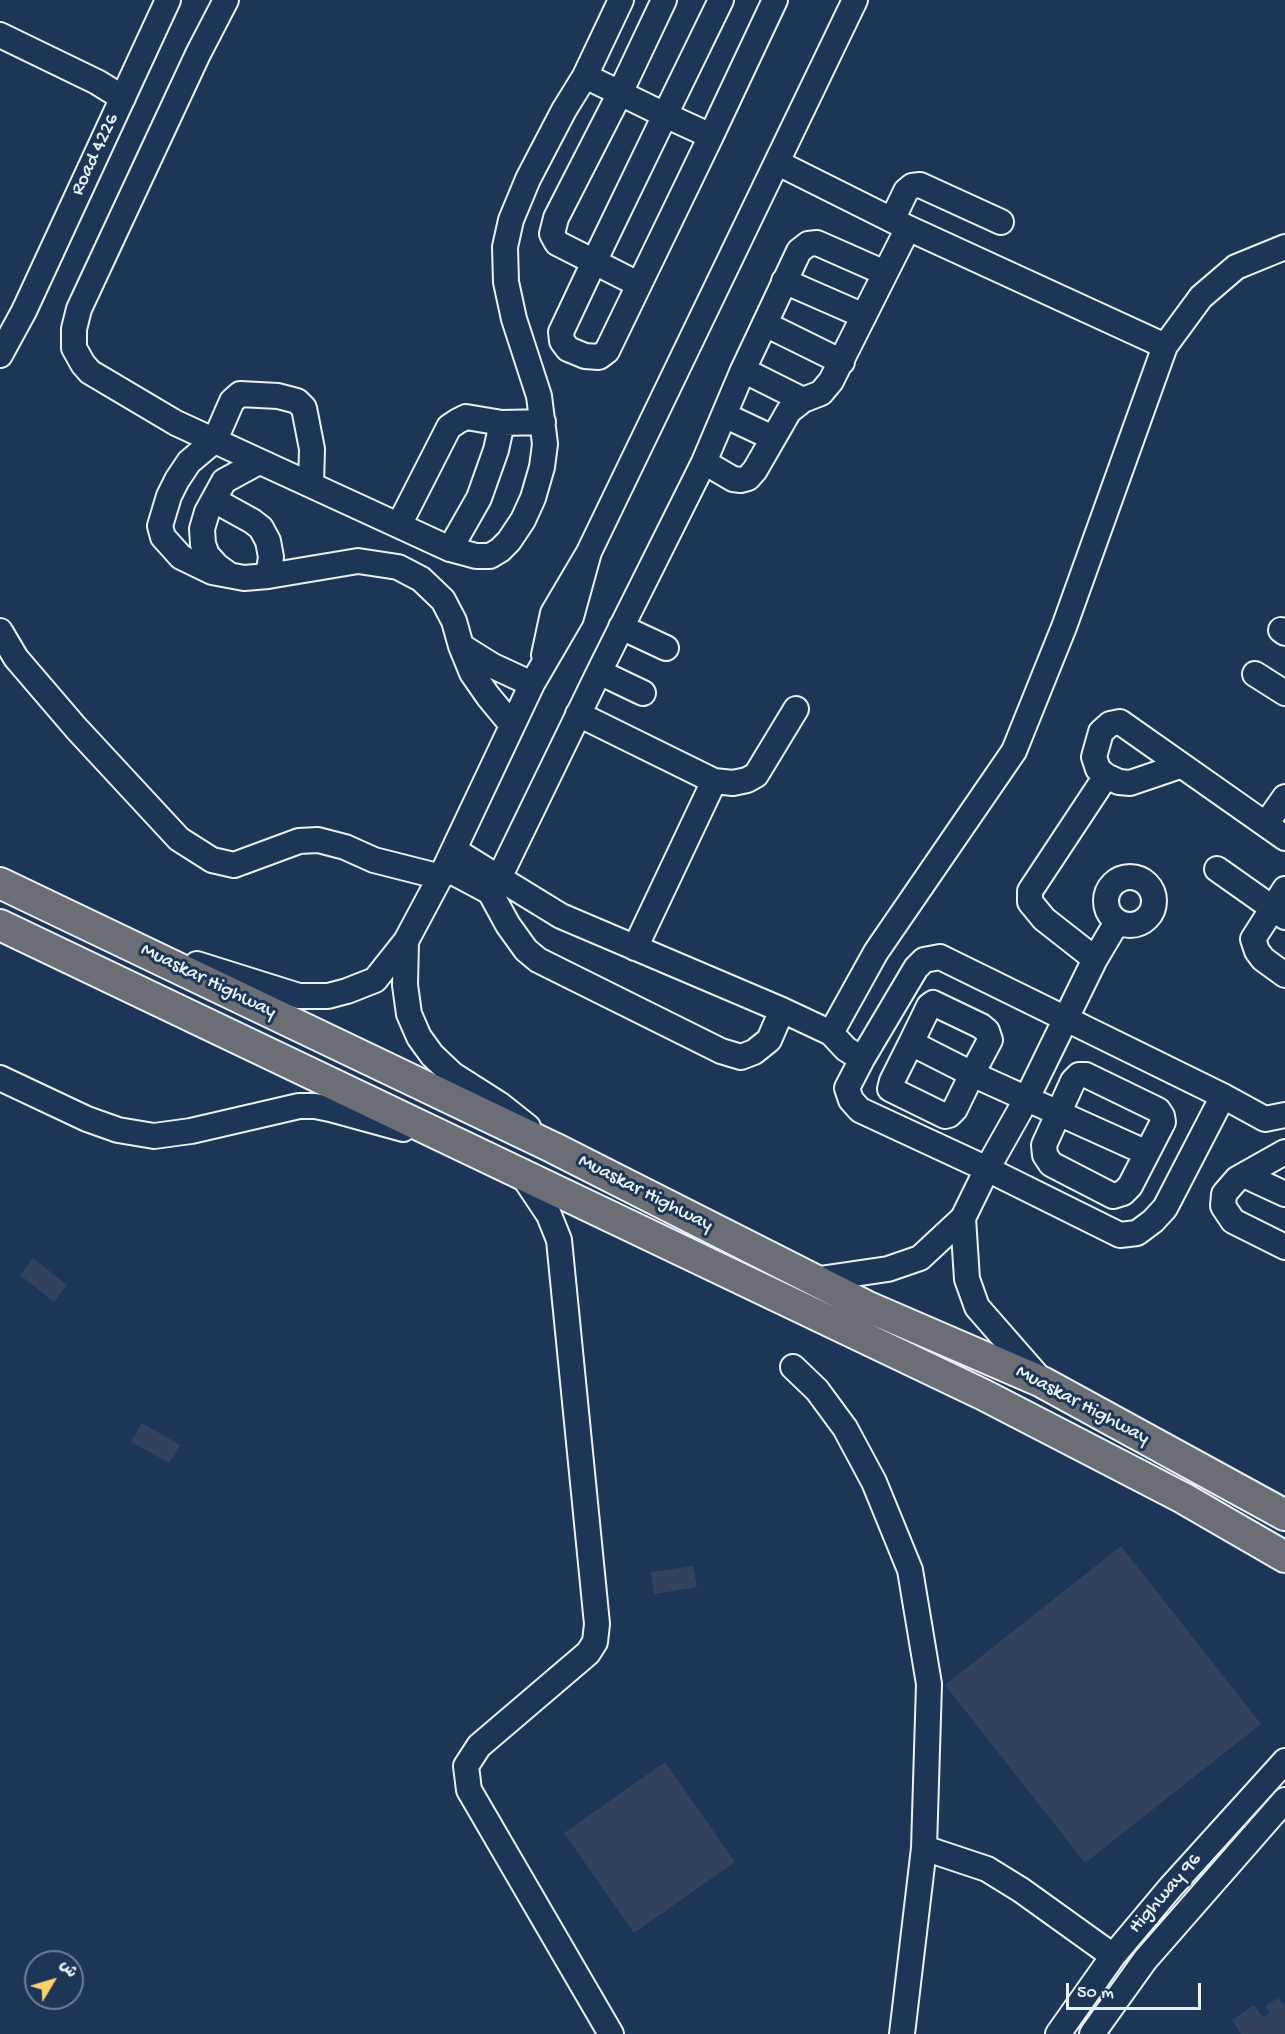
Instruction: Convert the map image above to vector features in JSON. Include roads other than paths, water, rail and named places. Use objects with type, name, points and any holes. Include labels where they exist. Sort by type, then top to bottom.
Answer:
[{"type":"main road","name":"Muaskar Highway","points":[[0,883],[554,1148],[866,1306],[1042,1382],[1285,1515]]},
{"type":"main road","name":"Muaskar Highway","points":[[0,925],[984,1395],[1183,1498],[1285,1557]]},
{"type":"main road","points":[[1183,1498],[1223,1537],[1285,1578]]},
{"type":"street","name":"Road 4226","points":[[0,355],[24,311],[168,0]]},
{"type":"street","points":[[226,0],[198,54],[79,309],[74,329],[74,348],[90,372],[176,423],[450,549],[476,556],[490,555],[508,541],[523,520],[536,488],[545,444],[539,396],[514,319],[508,291],[506,246],[511,220],[528,179],[564,110],[585,76],[621,0]]},
{"type":"street","points":[[638,284],[557,243],[552,234],[556,218],[620,93],[664,0]]},
{"type":"street","points":[[721,0],[561,332],[562,342],[568,349],[585,356],[599,357],[607,351],[775,0]]},
{"type":"street","points":[[94,927],[228,975],[299,996],[328,996],[375,980],[406,941],[446,865],[537,677],[553,613],[589,552],[855,0]]},
{"type":"street","points":[[0,35],[97,82],[123,98]]},
{"type":"street","points":[[585,76],[711,136]]},
{"type":"street","points":[[778,163],[900,224],[1165,346]]},
{"type":"street","points":[[704,462],[733,479],[748,478],[789,411],[803,400],[821,393],[831,381],[885,273],[900,224],[906,190],[920,185],[1001,222]]},
{"type":"street","points":[[783,1010],[769,1040],[754,1052],[741,1057],[722,1051],[538,960],[526,950],[508,925],[495,885],[598,672],[704,462],[743,370],[799,251],[808,244],[817,243],[885,273]]},
{"type":"street","points":[[831,1033],[876,952],[1014,751],[1064,627],[1165,346],[1201,297],[1236,267],[1285,247]]},
{"type":"street","points":[[784,281],[864,316]]},
{"type":"street","points":[[765,324],[842,362]]},
{"type":"street","points":[[743,370],[803,400]]},
{"type":"street","points":[[268,576],[271,557],[268,542],[261,528],[219,491],[218,442],[232,401],[240,394],[278,396],[297,401],[304,408],[312,449],[311,485]]},
{"type":"street","points":[[724,415],[773,438]]},
{"type":"street","points":[[399,525],[449,427],[466,417],[502,423],[543,422]]},
{"type":"street","points":[[176,423],[189,462]]},
{"type":"street","points":[[450,549],[479,498],[496,450],[502,423]]},
{"type":"street","points":[[218,442],[189,462],[177,480],[164,510],[160,526],[163,537],[181,557],[212,572],[244,578],[357,561],[398,567],[422,579],[443,600],[454,621],[472,673],[512,725]]},
{"type":"street","points":[[228,574],[207,555],[203,544],[202,529],[207,512],[219,491],[259,462]]},
{"type":"street","points":[[621,627],[666,648]]},
{"type":"street","points":[[0,631],[16,658],[76,728],[179,839],[212,860],[234,865],[299,841],[318,840],[345,847],[374,861],[446,865],[783,1010],[831,1033],[846,1049],[862,1059]]},
{"type":"street","points":[[461,646],[493,666],[537,677]]},
{"type":"street","points":[[598,672],[643,693]]},
{"type":"street","points":[[1255,674],[1285,693]]},
{"type":"street","points":[[578,714],[714,782],[733,783],[756,775],[796,709]]},
{"type":"street","points":[[1180,766],[1130,783],[1119,782],[1098,769],[1094,757],[1101,732],[1110,724],[1120,722],[1276,831],[1285,797]]},
{"type":"street","points":[[1095,959],[1044,919],[1030,902],[1030,891],[1106,776]]},
{"type":"street","points":[[635,948],[714,782]]},
{"type":"street","points":[[1217,869],[1281,905],[1253,939],[1263,959],[1285,975]]},
{"type":"street","points":[[813,1280],[888,1269],[920,1258],[963,1218],[987,1169],[1027,1098],[1095,959],[1117,922]]},
{"type":"street","points":[[406,941],[405,985],[409,1014],[419,1037],[432,1055],[452,1074],[500,1104],[554,1148]]},
{"type":"street","points":[[1222,1096],[1165,1208],[1137,1233],[1120,1235],[861,1110],[851,1100],[847,1088],[916,968],[924,960],[940,957],[1222,1096],[1265,1119],[1285,1115]]},
{"type":"street","points":[[933,1003],[987,1031],[990,1040],[972,1074],[955,1108],[945,1116],[890,1089],[929,1006],[933,1003]]},
{"type":"street","points":[[911,1044],[1147,1153]]},
{"type":"street","points":[[1079,1075],[1086,1075],[1158,1110],[1163,1122],[1130,1186],[1113,1196],[1051,1164],[1045,1155],[1044,1145],[1058,1113],[1073,1081],[1079,1075]]},
{"type":"street","points":[[0,1078],[87,1119],[118,1130],[154,1136],[191,1131],[299,1106],[315,1106],[363,1117],[471,1150]]},
{"type":"street","points":[[1285,1152],[1237,1179],[1224,1194],[1223,1206],[1233,1221],[1285,1247]]},
{"type":"street","points":[[521,1173],[549,1215],[559,1240],[597,1624],[595,1642],[588,1653],[480,1746],[466,1766],[469,1790],[611,2034]]},
{"type":"street","points":[[1244,1175],[1285,1194]]},
{"type":"street","points":[[963,1218],[967,1279],[977,1307],[1042,1382]]},
{"type":"street","points":[[793,1367],[817,1390],[845,1428],[874,1482],[910,1570],[929,1684],[924,1848],[902,2034]]},
{"type":"street","name":"Highway 96","points":[[1058,2034],[1113,1956],[1170,1888],[1285,1761]]},
{"type":"street","name":"Highway 96","points":[[1092,2034],[1145,1960],[1285,1800]]},
{"type":"street","points":[[924,1848],[987,1869],[1021,1890],[1113,1956]]}]
